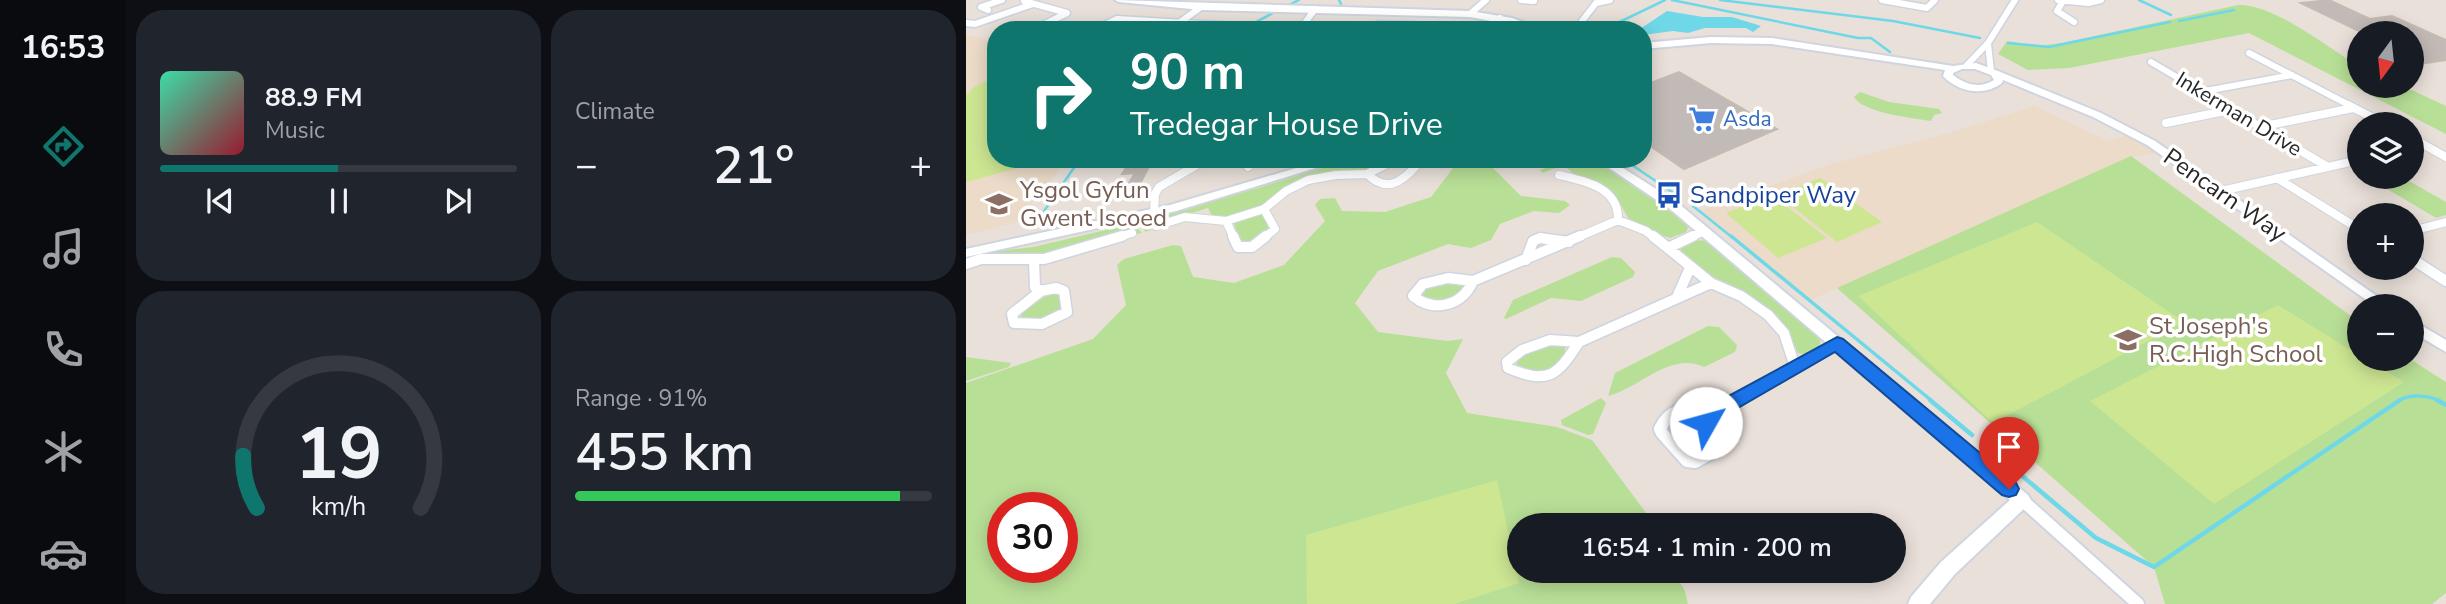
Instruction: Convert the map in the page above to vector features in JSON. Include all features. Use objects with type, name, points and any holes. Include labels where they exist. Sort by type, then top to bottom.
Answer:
[{"type":"street","points":[[988,10],[981,7],[1002,0]]},
{"type":"street","points":[[1126,0],[1201,7],[1470,14],[1510,21]]},
{"type":"street","points":[[1470,14],[1486,0]]},
{"type":"street","points":[[1521,0],[1534,1]]},
{"type":"street","points":[[1582,20],[1593,1],[1610,0]]},
{"type":"street","points":[[1882,0],[1927,8],[1935,0]]},
{"type":"street","points":[[1652,45],[1702,40],[1772,41],[1898,61],[1951,74],[1967,65],[1988,43],[2015,0]]},
{"type":"street","points":[[2074,22],[2057,11],[2061,0],[2088,3],[2101,0]]},
{"type":"street","points":[[966,23],[975,24],[1026,1],[1067,13],[1051,21]]},
{"type":"street","points":[[1181,21],[1201,7]]},
{"type":"street","points":[[1306,21],[1315,9]]},
{"type":"street","points":[[1496,21],[1500,18]]},
{"type":"street","points":[[1113,21],[1148,21]]},
{"type":"street","points":[[1986,88],[1997,84],[1998,77],[1993,72],[1988,43]]},
{"type":"street","points":[[2249,52],[2362,112]]},
{"type":"street","name":"Inkerman Drive","points":[[2151,62],[2328,167]]},
{"type":"street","name":"Pencarn Way","points":[[1967,65],[1993,72],[2133,133],[2221,191],[2367,294]]},
{"type":"street","name":"Pencarn Way","points":[[1951,74],[1965,87],[2020,90],[2057,99]]},
{"type":"street","points":[[2200,92],[2293,75]]},
{"type":"street","points":[[2260,127],[2353,107]]},
{"type":"street","points":[[2166,123],[2230,110]]},
{"type":"street","points":[[2424,145],[2446,156]]},
{"type":"street","points":[[2221,191],[2347,162]]},
{"type":"street","points":[[1155,219],[1155,194],[1159,187],[1192,168]]},
{"type":"street","points":[[1155,219],[1312,168]]},
{"type":"street","points":[[966,253],[1155,219],[1185,217],[1226,221],[1264,209],[1286,191],[1308,180],[1336,174],[1367,174],[1376,168]]},
{"type":"street","points":[[1367,174],[1376,184],[1389,186],[1406,179],[1414,168]]},
{"type":"street","points":[[1616,168],[1659,195],[1704,231],[2022,500],[2138,604]]},
{"type":"street","points":[[1559,175],[1598,186],[1615,202],[1620,214],[1618,220]]},
{"type":"street","points":[[2277,178],[2347,222]]},
{"type":"street","points":[[1226,221],[1236,245],[1248,249],[1262,242],[1275,229],[1264,209]]},
{"type":"street","points":[[1473,281],[1466,295],[1453,304],[1422,302],[1413,296],[1419,287],[1443,277],[1473,281],[1618,220],[1646,231],[1711,283],[1741,296],[1768,315],[1784,333],[1795,367]]},
{"type":"street","points":[[2424,228],[2446,222]]},
{"type":"street","points":[[1668,248],[1704,231]]},
{"type":"street","points":[[966,264],[997,259],[1034,261],[1132,233]]},
{"type":"street","points":[[1526,260],[1533,241],[1540,238],[1569,242]]},
{"type":"street","points":[[1034,261],[1035,287],[1041,291],[1056,288],[1064,291],[1067,312],[1057,320],[1040,326],[1014,323],[1012,314],[1041,291]]},
{"type":"street","points":[[2424,267],[2446,281]]},
{"type":"street","points":[[1677,297],[1690,268]]},
{"type":"street","points":[[1579,342],[1562,368],[1553,376],[1530,377],[1508,368],[1507,362],[1513,355],[1550,339],[1579,342],[1711,283]]},
{"type":"street","points":[[2424,333],[2446,347]]},
{"type":"street","points":[[1712,408],[1706,423],[1706,432],[1720,448],[1695,462],[1687,461],[1662,433],[1661,423],[1689,406],[1712,408],[1730,404],[1837,343]]},
{"type":"street","points":[[1918,604],[1948,568],[2022,500]]},
{"type":"shaded area","points":[[966,35],[987,39],[987,168],[1061,168],[1017,222],[966,235]]},
{"type":"shaded area","name":"St Joseph's R.C.High School","points":[[2034,106],[2109,141],[2133,133],[2164,152],[2131,157],[2347,313],[2347,371],[2393,371],[2140,555],[1837,288],[1811,300],[1700,211],[1831,164],[1956,131]]},
{"type":"green space","points":[[2238,5],[2252,6],[2300,28],[2347,58],[2347,83],[2249,33],[2069,68],[2028,70],[1998,54],[2007,41],[2037,46]]},
{"type":"green space","points":[[987,80],[987,168],[1018,168],[966,182],[966,96],[974,87]]},
{"type":"green space","points":[[1860,92],[1889,102],[1939,109],[1942,113],[1934,115],[1931,121],[1889,114],[1859,103],[1854,97]]},
{"type":"green space","points":[[2424,96],[2446,106],[2446,134],[2424,123],[2424,112],[2403,112],[2376,98],[2424,98]]},
{"type":"green space","name":"St Joseph's R.C.High School","points":[[2131,156],[2347,313],[2347,371],[2424,371],[2424,368],[2446,382],[2446,593],[2432,604],[2165,604],[2154,567],[1837,288]]},
{"type":"green space","points":[[1322,168],[1370,168],[1323,175],[1255,210],[1241,214],[1212,216],[1208,208],[1152,225],[1153,229],[1145,232],[1142,218],[1258,188]]},
{"type":"green space","points":[[1453,168],[1493,168],[1521,196],[1565,201],[1570,205],[1559,213],[1534,211],[1500,224],[1491,240],[1471,248],[1448,244],[1378,271],[1355,303],[1378,332],[1447,341],[1463,339],[1446,373],[1467,413],[1557,427],[1592,440],[1646,513],[1507,513],[1507,583],[1679,583],[1688,604],[966,604],[966,383],[1093,339],[1126,305],[1117,265],[1124,259],[1173,245],[1181,246],[1193,277],[1234,283],[1284,265],[1325,221],[1315,205],[1320,199],[1335,198],[1342,211],[1385,212],[1431,197]]},
{"type":"green space","points":[[1545,168],[1556,168],[1542,173],[1540,170]]},
{"type":"green space","points":[[1567,168],[1605,168],[1645,192],[1686,223],[1688,228],[1686,232],[1670,238],[1657,234],[1628,218],[1616,196],[1600,183],[1575,175]]},
{"type":"green space","points":[[1820,178],[1882,222],[1837,242],[1778,195]]},
{"type":"green space","points":[[2387,189],[2423,189],[2446,202],[2446,215],[2436,218],[2424,211],[2424,203],[2411,203]]},
{"type":"green space","points":[[1772,195],[1827,238],[1778,258],[1726,213]]},
{"type":"green space","points":[[1259,214],[1264,216],[1269,229],[1251,245],[1240,243],[1234,223]]},
{"type":"green space","points":[[2037,222],[2184,322],[1993,423],[1858,296]]},
{"type":"green space","points":[[1123,226],[1136,227],[1142,233],[1137,234],[1134,230],[1052,255],[986,258],[997,251],[1033,247]]},
{"type":"green space","points":[[1693,240],[1709,241],[1821,337],[1819,348],[1808,355],[1798,353],[1776,316],[1755,300],[1710,278],[1680,253],[1682,245]]},
{"type":"green space","points":[[1612,257],[1621,258],[1635,272],[1633,277],[1581,301],[1551,298],[1504,318],[1513,300]]},
{"type":"green space","points":[[1446,280],[1467,285],[1447,301],[1420,296],[1423,289]]},
{"type":"green space","points":[[1050,293],[1059,293],[1062,311],[1048,321],[1021,317],[1021,313]]},
{"type":"green space","points":[[2278,305],[2347,348],[2347,371],[2386,371],[2404,382],[2214,504],[2090,401]]},
{"type":"green space","points":[[1708,326],[1719,327],[1737,345],[1735,352],[1704,367],[1691,363],[1667,367],[1608,396],[1615,373]]},
{"type":"green space","points":[[1553,342],[1565,345],[1564,356],[1556,368],[1549,371],[1532,371],[1516,367],[1519,356]]},
{"type":"green space","points":[[966,357],[1011,363],[1009,367],[966,381]]},
{"type":"green space","points":[[1601,398],[1606,403],[1593,434],[1588,435],[1562,425],[1561,420]]},
{"type":"green space","points":[[1497,480],[1507,527],[1507,583],[1519,583],[1455,604],[1307,604],[1306,535]]},
{"type":"water","points":[[1667,11],[1703,17],[1732,17],[1761,26],[1753,32],[1746,28],[1705,28],[1688,33],[1673,31],[1652,34],[1652,21]]},
{"type":"building","points":[[2329,0],[2370,19],[2392,16],[2403,21],[2347,21],[2347,25],[2301,3]]},
{"type":"building","points":[[2424,30],[2446,40],[2446,60],[2424,63]]},
{"type":"building","name":"Asda","points":[[1679,72],[1777,129],[1684,169],[1652,147],[1652,82]]},
{"type":"building","points":[[1126,168],[1148,168],[1134,195],[1121,196],[1135,173],[1122,174]]},
{"type":"waterway","points":[[1289,5],[1299,0]]},
{"type":"waterway","points":[[1339,0],[1341,4]]},
{"type":"waterway","points":[[1622,21],[1665,0]]},
{"type":"waterway","points":[[1672,0],[1858,38],[1871,38],[1890,52]]},
{"type":"waterway","points":[[1720,0],[1893,21],[1980,38]]},
{"type":"waterway","points":[[2139,0],[2171,15]]},
{"type":"waterway","points":[[2179,21],[2234,10]]},
{"type":"waterway","points":[[1258,21],[1273,13]]},
{"type":"waterway","points":[[2008,43],[2049,47],[2170,22]]},
{"type":"waterway","points":[[1040,217],[1074,168]]},
{"type":"waterway","points":[[1636,168],[1681,198]]},
{"type":"waterway","points":[[1693,206],[1733,238]]},
{"type":"waterway","points":[[1731,236],[1932,401]]},
{"type":"waterway","points":[[2399,400],[2419,396],[2440,401]]},
{"type":"waterway","points":[[1930,400],[1972,435]]},
{"type":"waterway","points":[[2002,459],[2096,538],[2154,567],[2399,400]]},
{"type":"waterway","points":[[2437,400],[2446,405]]},
{"type":"place","name":"Asda","points":[[1702,119]]},
{"type":"place","name":"Sandpiper Way","points":[[1669,195]]},
{"type":"place","name":"Ysgol Gyfun Gwent Iscoed","points":[[999,204]]},
{"type":"place","name":"St Joseph's R.C.High School","points":[[2128,340]]},
{"type":"route","points":[[1706,423],[1712,408],[1730,404],[1837,343],[2009,489]]}]
